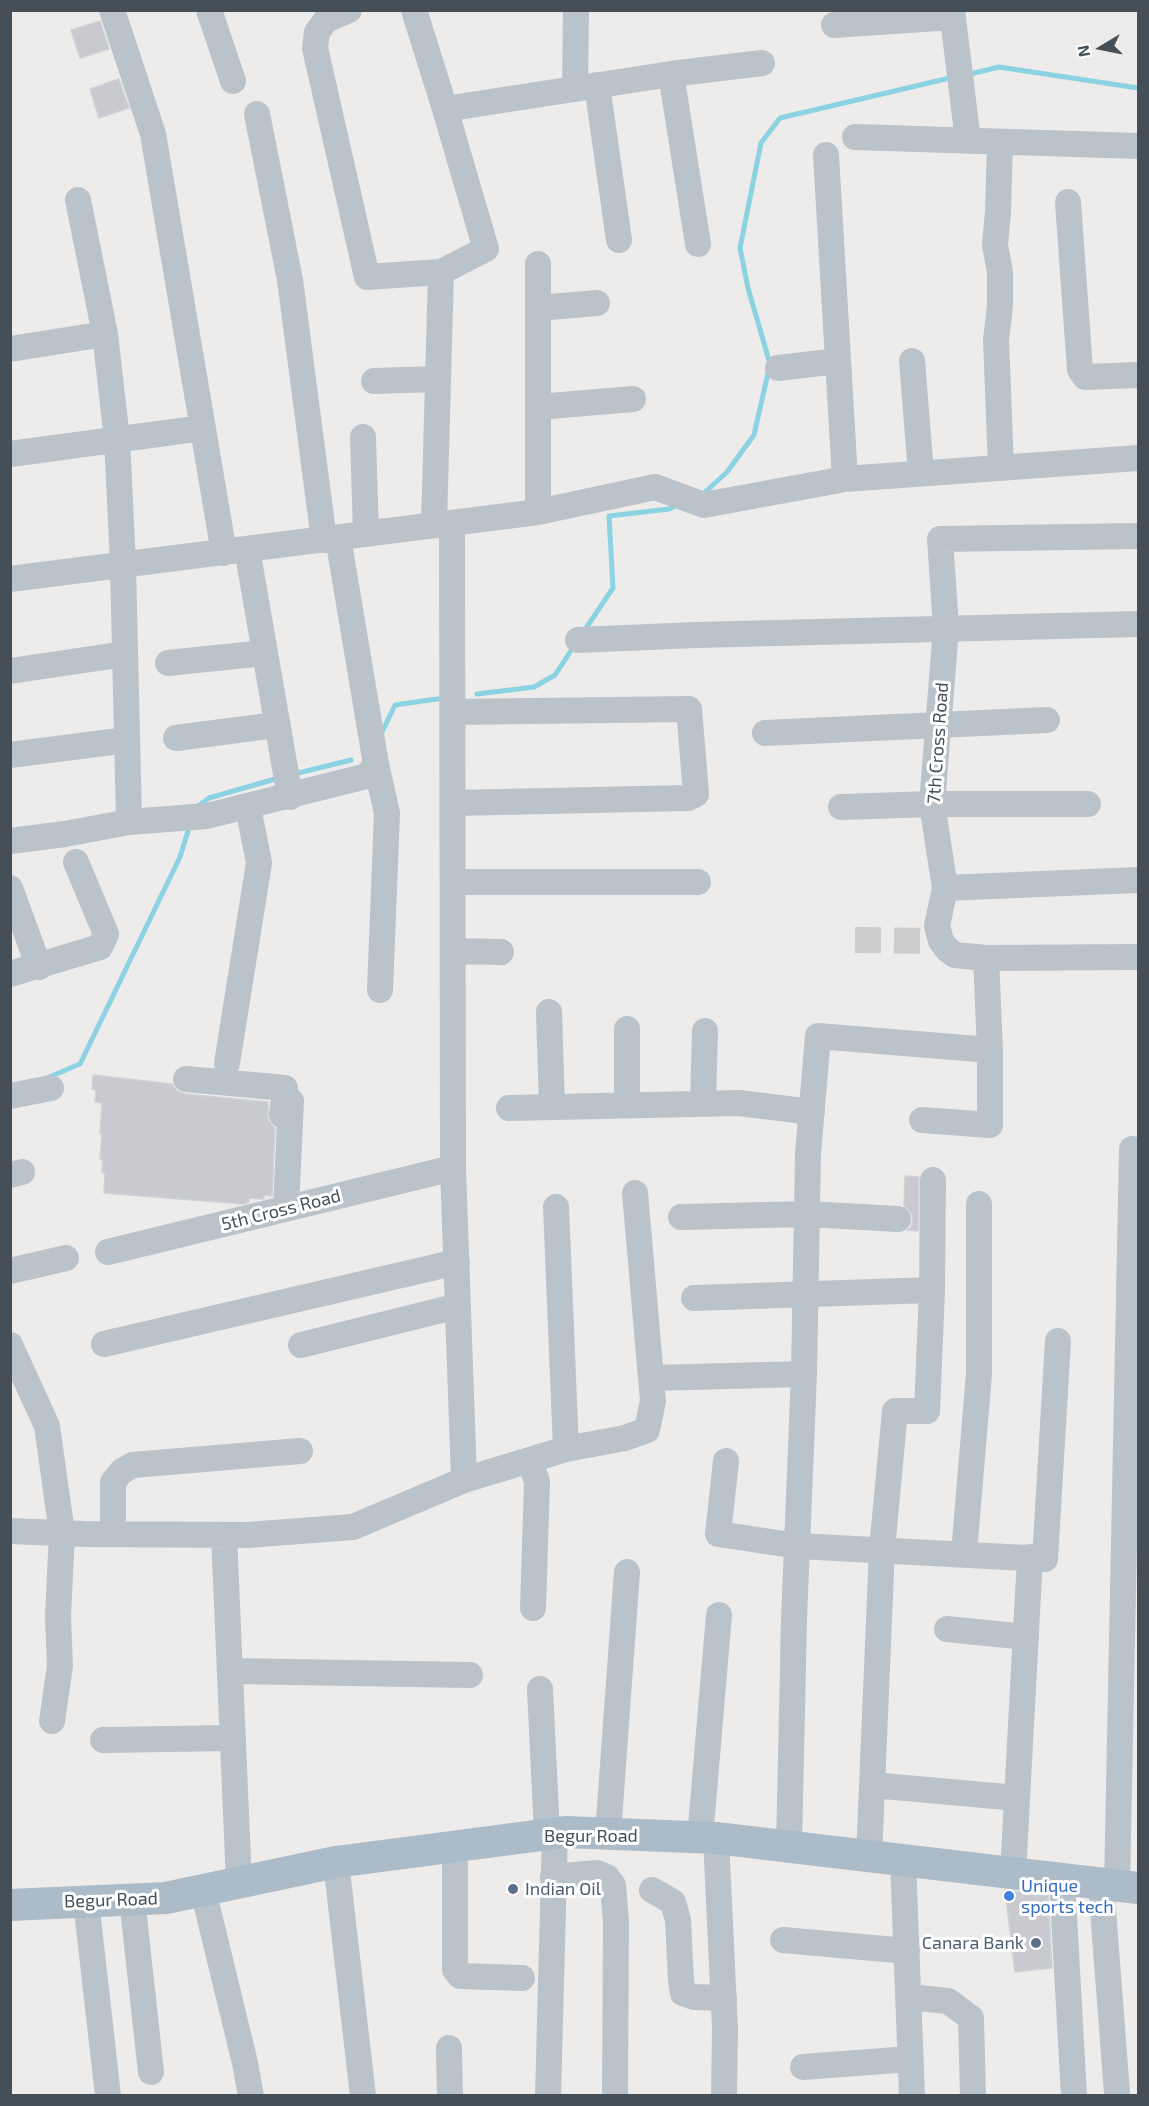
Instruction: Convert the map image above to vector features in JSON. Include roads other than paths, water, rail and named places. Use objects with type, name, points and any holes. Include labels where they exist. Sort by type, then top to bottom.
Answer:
[{"type":"main road","name":"Begur Road","points":[[10,1905],[166,1898],[336,1862],[556,1833],[708,1838],[1119,1886]]},
{"type":"street","points":[[111,10],[153,134],[203,428],[264,653],[290,797]]},
{"type":"street","points":[[209,10],[233,81]]},
{"type":"street","points":[[333,14],[317,32],[315,48],[367,277],[441,272],[486,249],[414,10]]},
{"type":"street","points":[[576,10],[586,87],[619,240]]},
{"type":"street","points":[[834,25],[953,14],[968,141]]},
{"type":"street","points":[[445,109],[671,74],[762,63]]},
{"type":"street","points":[[671,74],[698,244]]},
{"type":"street","points":[[257,114],[291,280],[331,539],[387,813],[380,990]]},
{"type":"street","points":[[855,137],[1138,146]]},
{"type":"street","points":[[1000,142],[995,245],[1000,272],[996,340],[1001,467]]},
{"type":"street","points":[[826,155],[845,479]]},
{"type":"street","points":[[78,200],[105,334],[117,439],[123,564],[129,822]]},
{"type":"street","points":[[1068,202],[1080,370],[1085,377],[1138,375]]},
{"type":"street","points":[[538,264],[538,512]]},
{"type":"street","points":[[441,272],[438,379],[453,712],[453,1168],[464,1480]]},
{"type":"street","points":[[538,308],[597,303]]},
{"type":"street","points":[[11,348],[105,334]]},
{"type":"street","points":[[778,368],[838,361]]},
{"type":"street","points":[[912,361],[921,473]]},
{"type":"street","points":[[375,381],[438,379]]},
{"type":"street","points":[[538,407],[633,399]]},
{"type":"street","points":[[10,454],[203,428]]},
{"type":"street","points":[[363,437],[366,534]]},
{"type":"street","points":[[10,579],[538,512],[655,487],[705,505],[845,479],[1138,458]]},
{"type":"street","name":"7th Cross Road","points":[[1138,536],[940,539],[946,627],[932,804],[945,888],[935,941],[947,950],[955,955],[986,958],[1138,957]]},
{"type":"street","points":[[578,640],[946,627],[1138,624]]},
{"type":"street","points":[[168,663],[264,653]]},
{"type":"street","points":[[10,671],[125,654]]},
{"type":"street","points":[[453,712],[689,709],[696,794],[688,798],[453,803]]},
{"type":"street","points":[[765,732],[1047,720]]},
{"type":"street","points":[[176,738],[276,725]]},
{"type":"street","points":[[10,755],[127,740]]},
{"type":"street","points":[[10,841],[129,822],[207,816],[367,776],[376,764]]},
{"type":"street","points":[[841,807],[932,804],[1088,804]]},
{"type":"street","points":[[227,1063],[259,862],[248,807]]},
{"type":"street","points":[[10,974],[100,947],[106,934],[76,862]]},
{"type":"street","points":[[945,888],[1138,880]]},
{"type":"street","points":[[453,882],[698,882]]},
{"type":"street","points":[[10,888],[39,967]]},
{"type":"street","points":[[453,951],[501,952]]},
{"type":"street","points":[[922,1120],[990,1125],[986,958]]},
{"type":"street","points":[[549,1012],[552,1107]]},
{"type":"street","points":[[627,1029],[627,1105]]},
{"type":"street","points":[[703,1103],[705,1031]]},
{"type":"street","points":[[789,1847],[794,1619],[804,1374],[808,1154],[818,1036],[990,1050]]},
{"type":"street","points":[[186,1079],[285,1088],[288,1144],[286,1209]]},
{"type":"street","points":[[10,1096],[51,1088]]},
{"type":"street","points":[[286,1116],[291,1089]]},
{"type":"street","points":[[508,1108],[739,1103],[812,1112]]},
{"type":"street","points":[[1117,2092],[1131,1149]]},
{"type":"street","name":"5th Cross Road","points":[[108,1252],[453,1168]]},
{"type":"street","points":[[869,1857],[882,1549],[895,1411],[927,1411],[932,1290],[933,1180]]},
{"type":"street","points":[[10,1531],[225,1534],[353,1527],[464,1480],[566,1449],[625,1438],[647,1430],[653,1401],[652,1377],[636,1193]]},
{"type":"street","points":[[964,1553],[979,1374],[979,1204]]},
{"type":"street","points":[[556,1207],[566,1449]]},
{"type":"street","points":[[681,1217],[807,1214],[898,1220]]},
{"type":"street","points":[[10,1271],[66,1258]]},
{"type":"street","points":[[104,1344],[457,1262]]},
{"type":"street","points":[[694,1298],[932,1290]]},
{"type":"street","points":[[301,1345],[458,1306]]},
{"type":"street","points":[[726,1461],[718,1534],[798,1546],[1045,1559],[1058,1341]]},
{"type":"street","points":[[10,1345],[47,1426],[62,1533],[58,1616],[60,1666],[52,1721]]},
{"type":"street","points":[[652,1377],[804,1374]]},
{"type":"street","points":[[113,1534],[113,1482],[122,1471],[133,1465],[300,1451]]},
{"type":"street","points":[[530,1460],[537,1482],[533,1608]]},
{"type":"street","points":[[225,1534],[239,1882]]},
{"type":"street","points":[[1013,1874],[1030,1557]]},
{"type":"street","points":[[608,1834],[627,1572]]},
{"type":"street","points":[[719,1615],[708,1838],[724,1998],[724,2096]]},
{"type":"street","points":[[947,1629],[1026,1636]]},
{"type":"street","points":[[230,1671],[470,1675]]},
{"type":"street","points":[[540,1689],[561,1876],[548,2096]]},
{"type":"street","points":[[104,1740],[233,1738]]},
{"type":"street","points":[[872,1785],[1017,1797]]},
{"type":"street","points":[[455,1847],[455,1970],[460,1976],[522,1978]]},
{"type":"street","points":[[903,1861],[912,2096]]},
{"type":"street","points":[[336,1862],[363,2096]]},
{"type":"street","points":[[561,1876],[597,1873],[607,1877],[613,1885],[616,1922],[615,2096]]},
{"type":"street","points":[[1062,1880],[1074,2096]]},
{"type":"street","points":[[203,1890],[245,2063],[250,2096]]},
{"type":"street","points":[[652,1890],[673,1902],[678,1920],[683,1993],[694,1997],[724,1998]]},
{"type":"street","points":[[132,1899],[151,2072]]},
{"type":"street","points":[[87,1901],[108,2096]]},
{"type":"street","points":[[783,1940],[907,1951]]},
{"type":"street","points":[[909,1997],[948,2001],[971,2018],[973,2096]]},
{"type":"street","points":[[449,2048],[450,2096]]},
{"type":"street","points":[[803,2067],[910,2059]]},
{"type":"waterway","points":[[966,75],[999,67],[1138,88]]},
{"type":"waterway","points":[[701,496],[727,472],[754,435],[770,364],[748,288],[740,248],[761,143],[780,118],[954,77]]},
{"type":"waterway","points":[[584,631],[613,588],[609,516],[669,509],[678,505]]},
{"type":"waterway","points":[[477,694],[534,687],[555,675],[574,646]]},
{"type":"waterway","points":[[381,734],[395,705],[444,698]]},
{"type":"waterway","points":[[294,774],[351,760]]},
{"type":"waterway","points":[[196,808],[209,798],[275,779]]},
{"type":"waterway","points":[[47,1078],[80,1064],[180,857],[188,831]]},
{"type":"tunnel","points":[[855,940],[930,941]]},
{"type":"place","name":"Indian Oil","points":[[513,1889]]},
{"type":"place","name":"Unique sports tech","points":[[1009,1896]]},
{"type":"place","name":"Canara Bank","points":[[1036,1943]]}]
